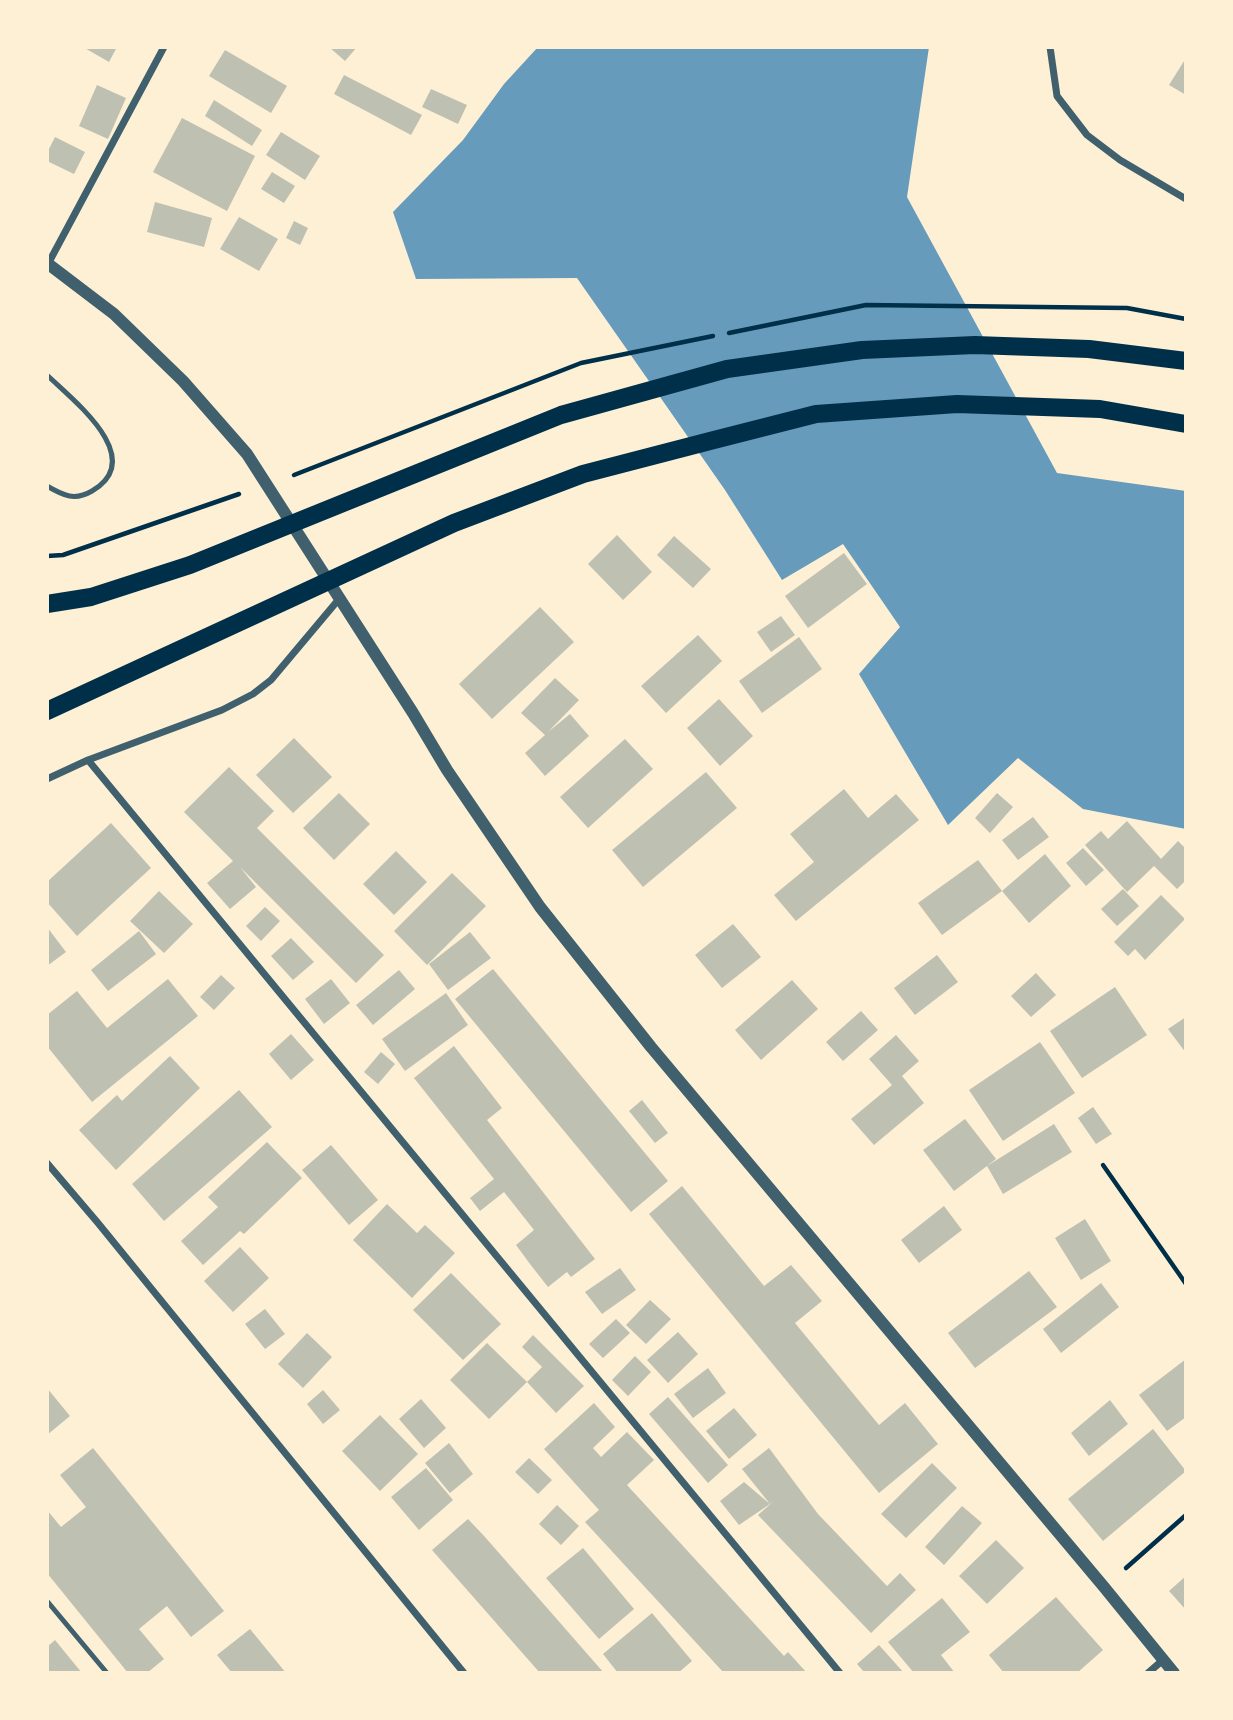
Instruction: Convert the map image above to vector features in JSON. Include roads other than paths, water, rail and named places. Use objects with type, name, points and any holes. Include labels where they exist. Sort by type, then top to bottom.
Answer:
[{"type":"main road","points":[[47,604],[91,597],[190,565],[561,415],[727,369],[862,349],[975,345],[1089,349],[1186,361]]},
{"type":"main road","points":[[47,711],[454,523],[583,474],[816,414],[957,404],[1100,409],[1186,424]]},
{"type":"street","points":[[164,47],[48,263],[114,314],[183,381],[247,454],[447,770],[540,906],[651,1047],[1174,1673]]},
{"type":"street","points":[[1050,47],[1057,96],[1087,135],[1119,160],[1186,198]]},
{"type":"street","points":[[47,779],[88,760],[222,710],[253,694],[271,680],[339,599]]},
{"type":"street","points":[[88,760],[840,1673]]},
{"type":"street","points":[[47,1163],[99,1223],[464,1673]]},
{"type":"street","points":[[1148,1673],[1163,1660]]},
{"type":"lane","points":[[47,375],[89,416],[106,437],[113,454],[113,470],[99,486],[80,498],[64,496],[47,486]]},
{"type":"lane","points":[[47,1601],[107,1673]]},
{"type":"water","points":[[538,47],[929,47],[907,197],[1057,473],[1186,491],[1186,829],[1083,809],[1018,758],[948,825],[859,674],[900,627],[843,544],[782,580],[725,490],[577,278],[416,279],[393,212],[463,140],[504,84]]}]
